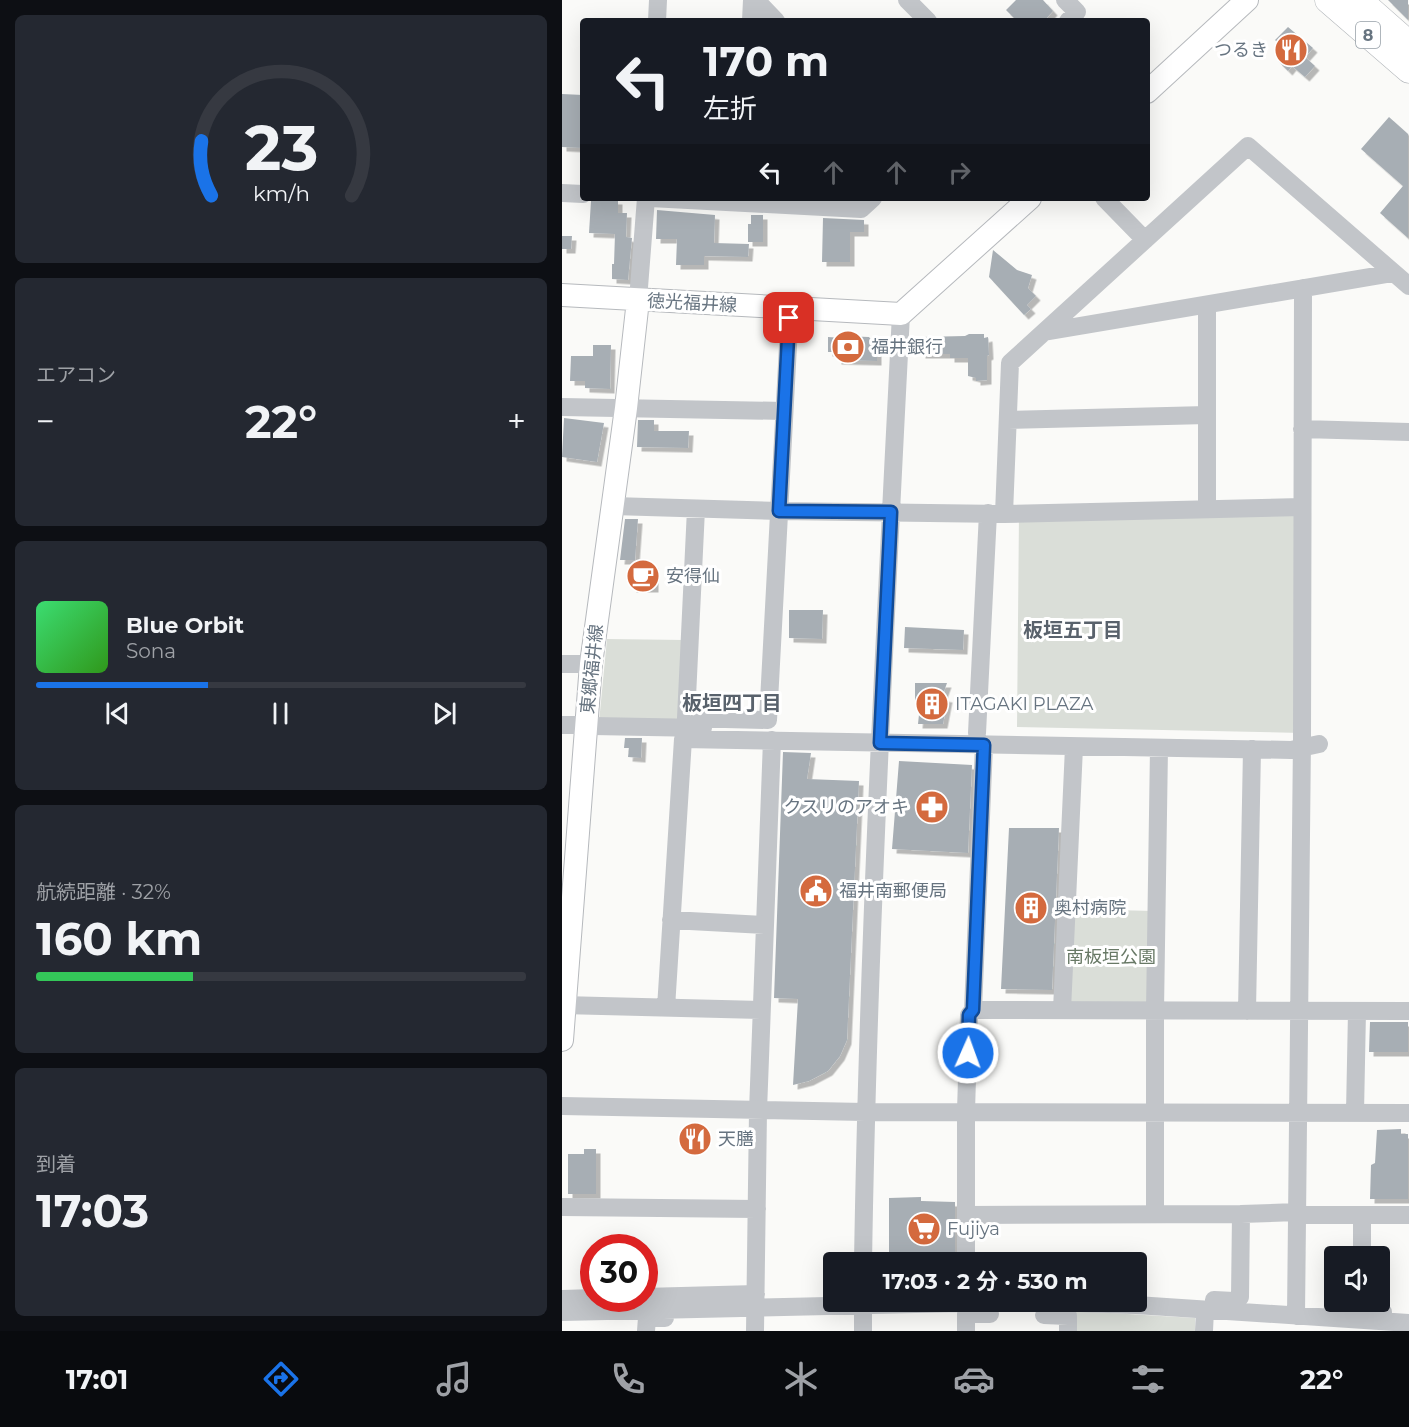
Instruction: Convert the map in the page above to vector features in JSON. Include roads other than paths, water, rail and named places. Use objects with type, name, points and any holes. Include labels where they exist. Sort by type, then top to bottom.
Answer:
[{"type":"highway","name":"8","points":[[1327,0],[1408,70]]},
{"type":"highway","name":"8","points":[[1359,0],[1408,44]]},
{"type":"main road","points":[[1150,89],[1247,0]]},
{"type":"main road","points":[[901,314],[1027,201]]},
{"type":"main road","name":"徳光福井線","points":[[562,295],[901,314]]},
{"type":"main road","name":"東郷福井線","points":[[562,1040],[591,664],[626,408],[638,300]]},
{"type":"street","points":[[657,18],[658,0]]},
{"type":"street","points":[[751,18],[754,0]]},
{"type":"street","points":[[754,0],[773,18]]},
{"type":"street","points":[[907,0],[925,18]]},
{"type":"street","points":[[1065,0],[1077,12],[1071,18]]},
{"type":"street","points":[[966,1252],[966,1111],[969,1015],[973,1010],[980,739],[996,514],[1008,420],[1010,363],[1248,146],[1408,286]]},
{"type":"street","points":[[562,193],[580,194]]},
{"type":"street","points":[[638,300],[648,201]]},
{"type":"street","points":[[752,201],[861,209],[870,201]]},
{"type":"street","points":[[1107,201],[1145,240]]},
{"type":"street","points":[[1044,332],[1393,273]]},
{"type":"street","points":[[1296,1316],[1299,1011],[1308,744],[1302,507],[1303,288]]},
{"type":"street","points":[[1207,304],[1207,509]]},
{"type":"street","points":[[696,509],[686,718],[768,720],[790,308]]},
{"type":"street","points":[[864,1252],[865,1112],[880,737],[901,314]]},
{"type":"street","points":[[562,407],[784,411]]},
{"type":"street","points":[[1008,420],[1207,415]]},
{"type":"street","points":[[1303,429],[1408,432]]},
{"type":"street","points":[[613,506],[996,514],[1302,507]]},
{"type":"street","points":[[562,664],[591,664]]},
{"type":"street","points":[[578,725],[880,737],[1308,744]]},
{"type":"street","points":[[666,1008],[683,739],[772,740],[880,737]]},
{"type":"street","points":[[980,739],[1074,747],[1291,750],[1308,744]]},
{"type":"street","points":[[756,1313],[758,1111],[772,740]]},
{"type":"street","points":[[1062,1010],[1074,747]]},
{"type":"street","points":[[1155,1214],[1154,1113],[1159,748]]},
{"type":"street","points":[[1247,1011],[1252,749]]},
{"type":"street","points":[[671,920],[765,925]]},
{"type":"street","points":[[563,1005],[761,1010]]},
{"type":"street","points":[[973,1010],[1408,1011]]},
{"type":"street","points":[[1355,1113],[1357,1011]]},
{"type":"street","points":[[562,1106],[865,1112],[1408,1113]]},
{"type":"street","points":[[562,1208],[757,1209]]},
{"type":"street","points":[[1147,1296],[1234,1301],[1240,1298],[1241,1214]]},
{"type":"street","points":[[966,1215],[1408,1215]]},
{"type":"street","points":[[1362,1215],[1362,1246]]},
{"type":"street","points":[[562,1299],[580,1298]]},
{"type":"street","points":[[658,1299],[756,1313]]},
{"type":"street","points":[[1147,1306],[1408,1323]]},
{"type":"street","points":[[646,1331],[647,1318],[823,1307]]},
{"type":"street","points":[[1204,1331],[1205,1310]]},
{"type":"street","points":[[562,1312],[756,1313]]},
{"type":"street","points":[[863,1312],[863,1331]]},
{"type":"street","points":[[1385,1312],[1408,1313]]},
{"type":"street","points":[[966,1331],[966,1314],[1068,1316],[1068,1331]]},
{"type":"street","points":[[1260,1331],[1260,1324],[1329,1331]]},
{"type":"place","name":"つるき","points":[[1291,50]]},
{"type":"place","name":"福井銀行","points":[[848,347]]},
{"type":"place","name":"安得仙","points":[[643,576]]},
{"type":"place","name":"ITAGAKI PLAZA","points":[[932,704]]},
{"type":"place","name":"クスリのアオキ","points":[[932,807]]},
{"type":"place","name":"福井南郵便局","points":[[816,891]]},
{"type":"place","name":"奥村病院","points":[[1031,908]]},
{"type":"place","name":"天膳","points":[[695,1139]]},
{"type":"place","name":"Fujiya","points":[[924,1229]]},
{"type":"district","name":"板垣五丁目","points":[[1073,630]]},
{"type":"district","name":"板垣四丁目","points":[[732,703]]},
{"type":"park label","name":"南板垣公園","points":[[1111,957]]}]
